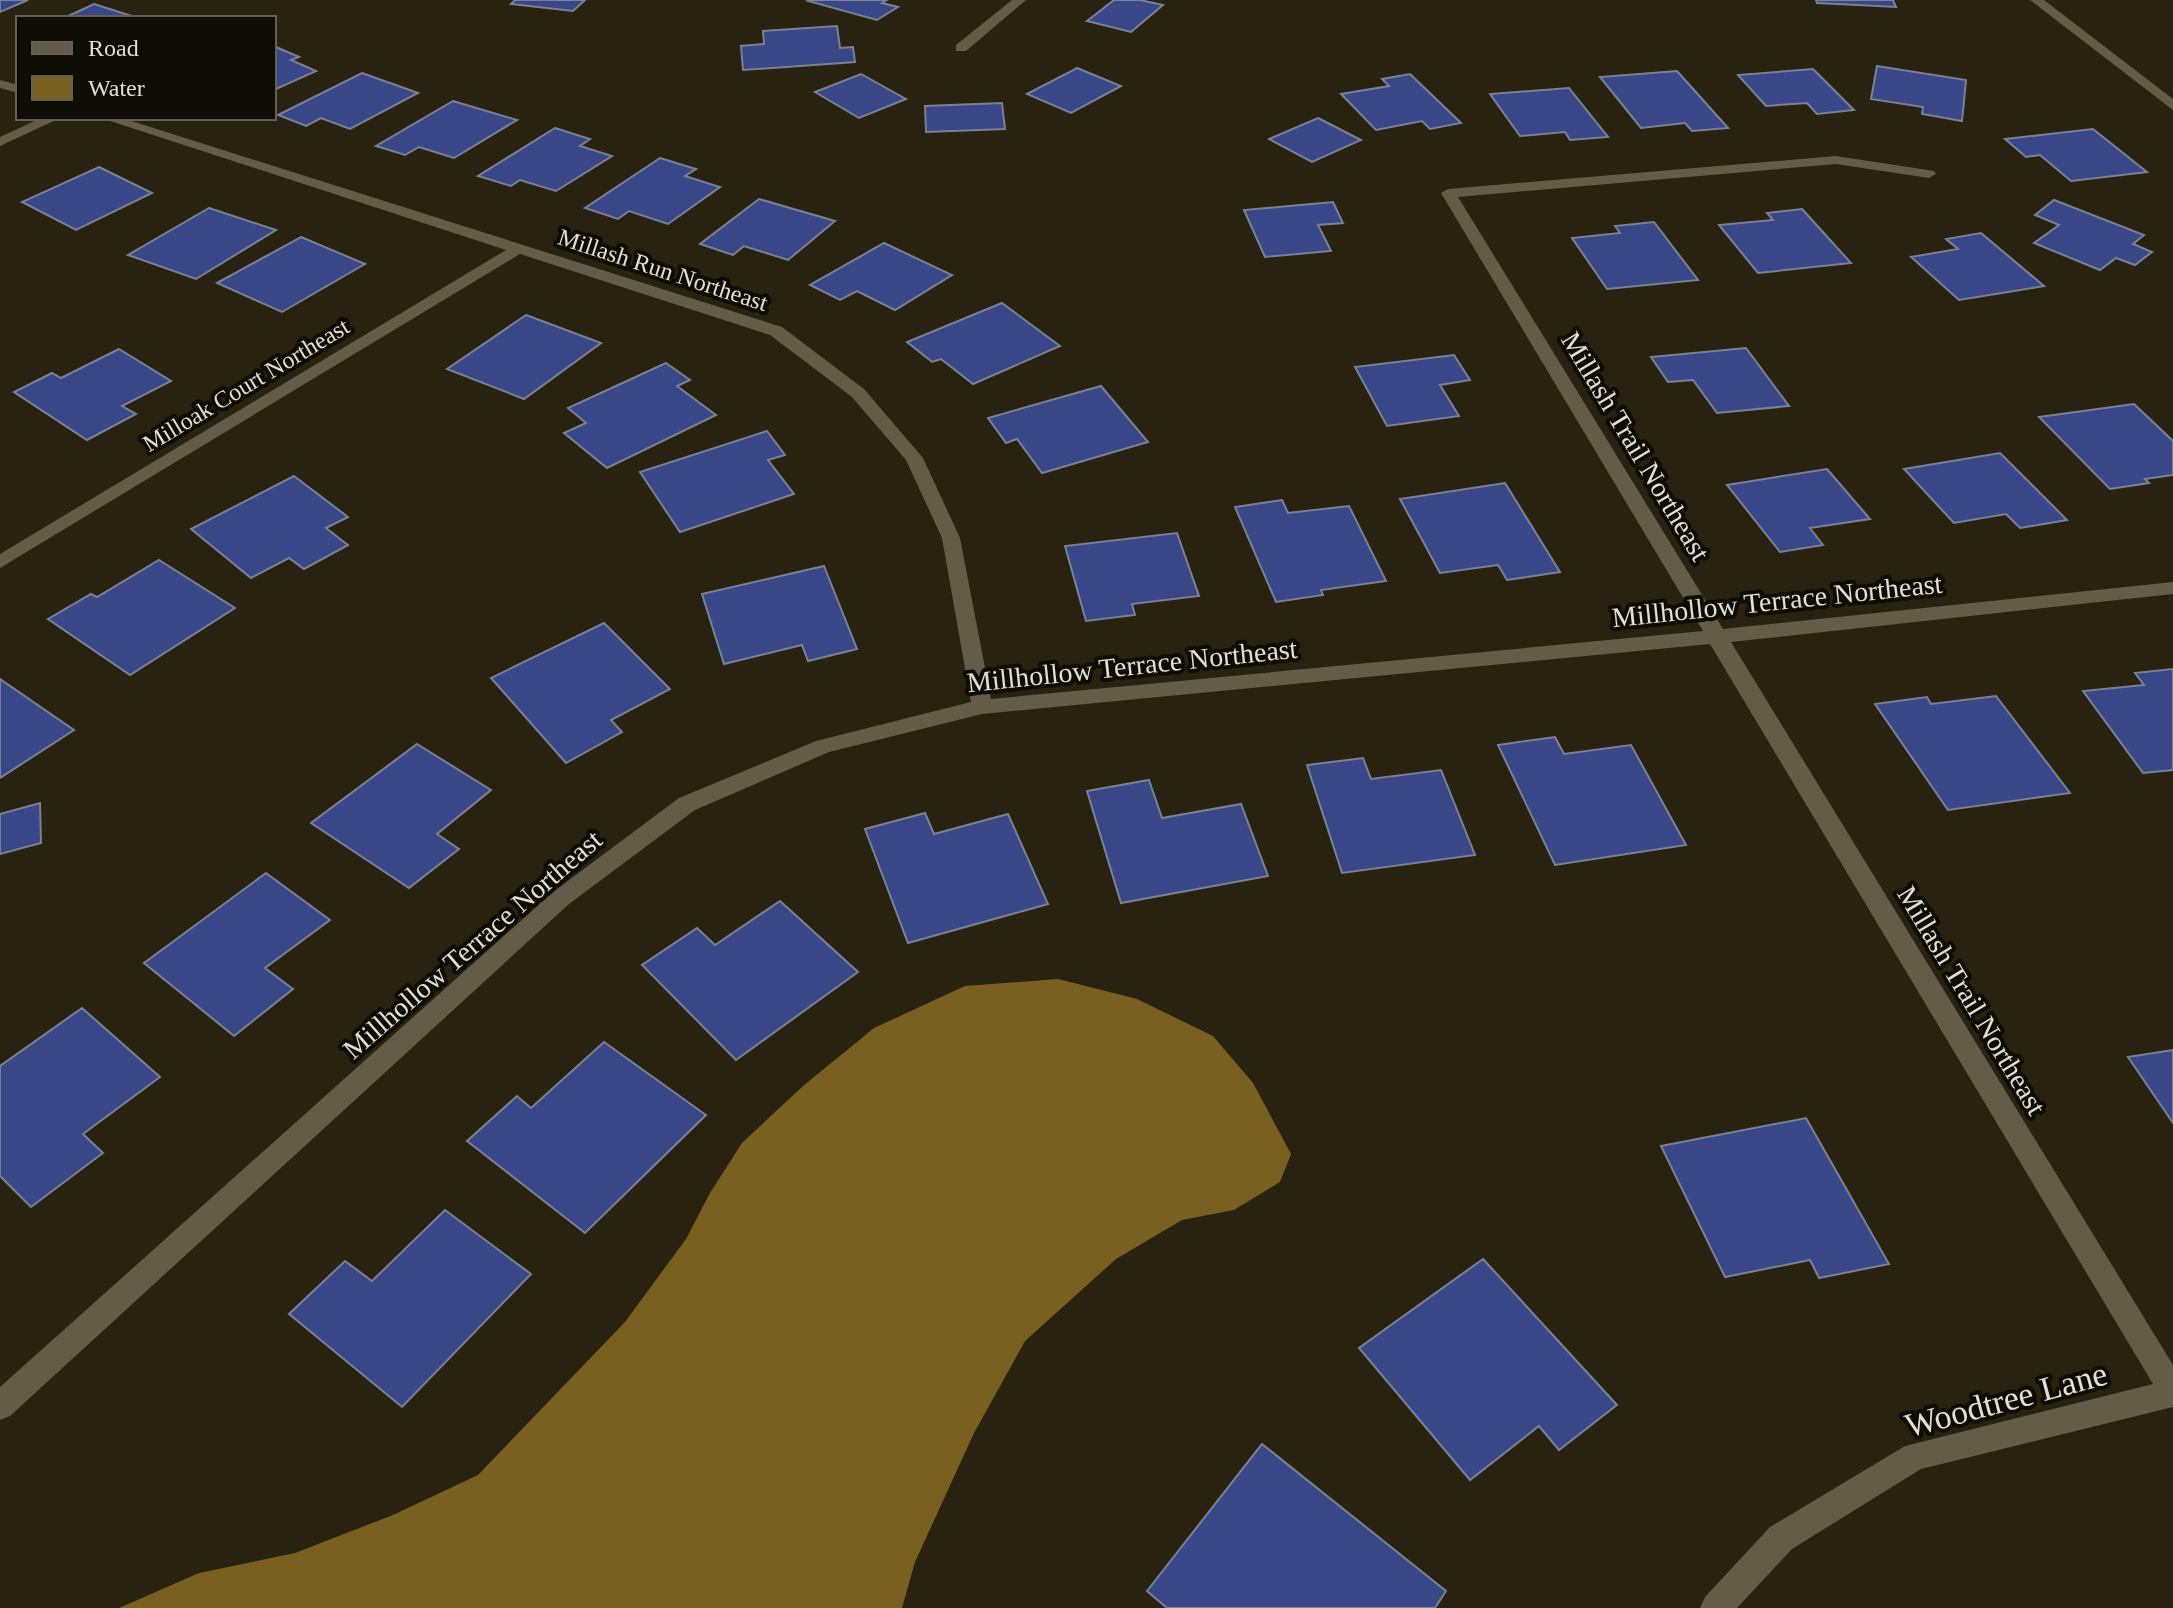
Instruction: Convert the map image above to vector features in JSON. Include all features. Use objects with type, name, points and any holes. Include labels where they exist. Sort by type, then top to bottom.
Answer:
[{"type":"street","points":[[961,48],[1020,0]]},
{"type":"street","points":[[2036,0],[2173,106]]},
{"type":"street","points":[[0,142],[49,120]]},
{"type":"street","name":"Millash Run Northeast","points":[[114,120],[776,331],[858,393],[914,458],[951,538],[982,707]]},
{"type":"street","name":"Millash Trail Northeast","points":[[1929,174],[1836,160],[1448,193],[2173,1392]]},
{"type":"street","name":"Milloak Court Northeast","points":[[0,562],[518,249]]},
{"type":"street","name":"Millhollow Terrace Northeast","points":[[0,1406],[561,898],[687,804],[824,746],[982,707],[1716,637],[2173,588]]},
{"type":"street","name":"Woodtree Lane","points":[[1716,1608],[1781,1538],[1915,1456],[2173,1392]]},
{"type":"water","points":[[1058,979],[1137,999],[1213,1036],[1253,1083],[1291,1154],[1280,1182],[1234,1210],[1182,1220],[1116,1259],[1025,1341],[974,1433],[915,1562],[902,1608],[119,1608],[199,1573],[295,1553],[393,1515],[478,1475],[625,1322],[686,1239],[710,1193],[742,1143],[803,1086],[874,1028],[965,986]]},
{"type":"building","points":[[0,0],[28,0],[0,12]]},
{"type":"building","points":[[515,0],[585,0],[573,11],[511,4]]},
{"type":"building","points":[[887,0],[882,3],[898,7],[877,20],[808,1]]},
{"type":"building","points":[[1114,0],[1140,0],[1163,5],[1131,32],[1087,21]]},
{"type":"building","points":[[1816,0],[1893,0],[1896,7],[1817,3]]},
{"type":"building","points":[[94,4],[132,16],[68,16]]},
{"type":"building","points":[[837,26],[840,48],[853,47],[855,62],[743,70],[741,46],[764,44],[763,31]]},
{"type":"building","points":[[276,47],[299,57],[291,60],[316,71],[276,89]]},
{"type":"building","points":[[1877,66],[1966,80],[1962,121],[1922,114],[1923,107],[1871,99]]},
{"type":"building","points":[[1077,68],[1121,86],[1071,113],[1027,94]]},
{"type":"building","points":[[1813,69],[1854,110],[1817,114],[1807,103],[1766,106],[1738,75]]},
{"type":"building","points":[[1677,71],[1728,128],[1692,131],[1685,123],[1641,128],[1600,77]]},
{"type":"building","points":[[362,73],[418,93],[350,129],[321,118],[306,126],[278,115]]},
{"type":"building","points":[[861,74],[906,99],[859,118],[815,92]]},
{"type":"building","points":[[1410,74],[1461,123],[1430,129],[1422,121],[1376,130],[1341,94],[1389,86],[1382,79]]},
{"type":"building","points":[[1569,88],[1608,137],[1570,140],[1565,132],[1520,136],[1490,94]]},
{"type":"building","points":[[453,101],[517,120],[454,158],[419,147],[405,155],[376,146]]},
{"type":"building","points":[[1002,103],[1005,129],[926,132],[925,106]]},
{"type":"building","points":[[1318,118],[1361,140],[1312,162],[1269,139]]},
{"type":"building","points":[[555,128],[590,139],[580,146],[612,156],[556,191],[520,180],[511,186],[478,176]]},
{"type":"building","points":[[2093,129],[2147,172],[2071,181],[2040,155],[2026,157],[2005,139]]},
{"type":"building","points":[[660,158],[696,169],[685,176],[720,187],[668,224],[629,211],[618,219],[585,208]]},
{"type":"building","points":[[99,167],[152,193],[76,230],[22,202]]},
{"type":"building","points":[[759,199],[835,221],[788,260],[744,246],[733,255],[700,244]]},
{"type":"building","points":[[2054,200],[2144,235],[2133,244],[2152,252],[2135,265],[2116,258],[2100,270],[2034,243],[2059,225],[2035,215]]},
{"type":"building","points":[[1333,202],[1343,223],[1318,225],[1331,251],[1265,257],[1244,210]]},
{"type":"building","points":[[209,208],[276,230],[196,279],[128,255]]},
{"type":"building","points":[[1802,209],[1851,263],[1758,273],[1719,225],[1773,220],[1767,213]]},
{"type":"building","points":[[1654,222],[1698,280],[1607,289],[1572,238],[1620,233],[1615,226]]},
{"type":"building","points":[[1981,233],[2044,286],[1959,300],[1911,257],[1958,249],[1946,239]]},
{"type":"building","points":[[301,237],[365,264],[282,312],[217,283]]},
{"type":"building","points":[[884,243],[952,275],[895,310],[857,291],[840,300],[810,285]]},
{"type":"building","points":[[1002,303],[1060,346],[973,384],[941,359],[932,362],[907,342]]},
{"type":"building","points":[[526,315],[601,343],[524,399],[447,369]]},
{"type":"building","points":[[1746,348],[1789,406],[1717,413],[1693,380],[1668,382],[1651,357]]},
{"type":"building","points":[[119,349],[171,381],[122,406],[136,414],[87,440],[14,392],[52,373],[61,378]]},
{"type":"building","points":[[1454,355],[1470,380],[1440,385],[1459,416],[1387,426],[1355,367]]},
{"type":"building","points":[[666,363],[690,380],[677,386],[716,415],[607,468],[564,433],[586,423],[568,408]]},
{"type":"building","points":[[1101,386],[1148,442],[1042,473],[1017,439],[1006,443],[988,418]]},
{"type":"building","points":[[2134,404],[2173,441],[2173,475],[2145,479],[2149,483],[2110,489],[2039,417]]},
{"type":"building","points":[[767,431],[785,455],[768,460],[794,494],[680,532],[640,472]]},
{"type":"building","points":[[2000,453],[2067,520],[2020,528],[2006,514],[1954,523],[1904,469]]},
{"type":"building","points":[[1827,469],[1870,519],[1810,528],[1823,545],[1780,552],[1727,485]]},
{"type":"building","points":[[294,476],[348,517],[326,528],[348,545],[304,569],[289,558],[251,578],[191,529]]},
{"type":"building","points":[[1505,483],[1560,572],[1507,580],[1498,565],[1440,573],[1400,499]]},
{"type":"building","points":[[1282,500],[1288,513],[1349,506],[1386,581],[1321,590],[1323,595],[1276,602],[1235,507]]},
{"type":"building","points":[[1177,533],[1199,596],[1132,604],[1135,615],[1086,621],[1065,546]]},
{"type":"building","points":[[159,560],[235,608],[130,675],[48,619],[91,594],[97,597]]},
{"type":"building","points":[[824,566],[857,649],[808,661],[802,645],[724,664],[702,594]]},
{"type":"building","points":[[604,623],[670,689],[611,720],[622,732],[566,763],[491,678]]},
{"type":"building","points":[[2173,669],[2173,770],[2143,773],[2083,691],[2144,685],[2135,673]]},
{"type":"building","points":[[0,679],[74,730],[0,778]]},
{"type":"building","points":[[1996,696],[2070,793],[1948,810],[1875,704],[1927,697],[1931,704]]},
{"type":"building","points":[[1555,737],[1564,754],[1631,745],[1686,845],[1555,865],[1498,745]]},
{"type":"building","points":[[417,744],[491,790],[437,834],[459,849],[409,888],[311,823]]},
{"type":"building","points":[[1363,758],[1371,779],[1441,770],[1475,855],[1342,873],[1307,765]]},
{"type":"building","points":[[1149,780],[1162,818],[1241,804],[1268,876],[1121,903],[1087,791]]},
{"type":"building","points":[[40,803],[41,843],[0,854],[0,814]]},
{"type":"building","points":[[925,813],[934,834],[1008,814],[1048,904],[908,943],[865,829]]},
{"type":"building","points":[[266,873],[330,920],[265,968],[293,989],[234,1036],[144,963]]},
{"type":"building","points":[[780,901],[858,972],[736,1060],[642,965],[697,928],[715,945]]},
{"type":"building","points":[[82,1008],[160,1077],[83,1134],[103,1153],[31,1207],[0,1176],[0,1066]]},
{"type":"building","points":[[604,1042],[706,1115],[585,1233],[467,1141],[517,1096],[531,1108]]},
{"type":"building","points":[[2173,1050],[2173,1123],[2128,1057]]},
{"type":"building","points":[[1806,1118],[1889,1264],[1819,1278],[1810,1260],[1725,1277],[1661,1146]]},
{"type":"building","points":[[445,1210],[531,1274],[402,1407],[289,1314],[345,1261],[372,1281]]},
{"type":"building","points":[[1483,1259],[1617,1405],[1559,1450],[1539,1426],[1470,1480],[1359,1348]]},
{"type":"building","points":[[1262,1444],[1446,1591],[1435,1608],[1167,1608],[1147,1591]]}]
